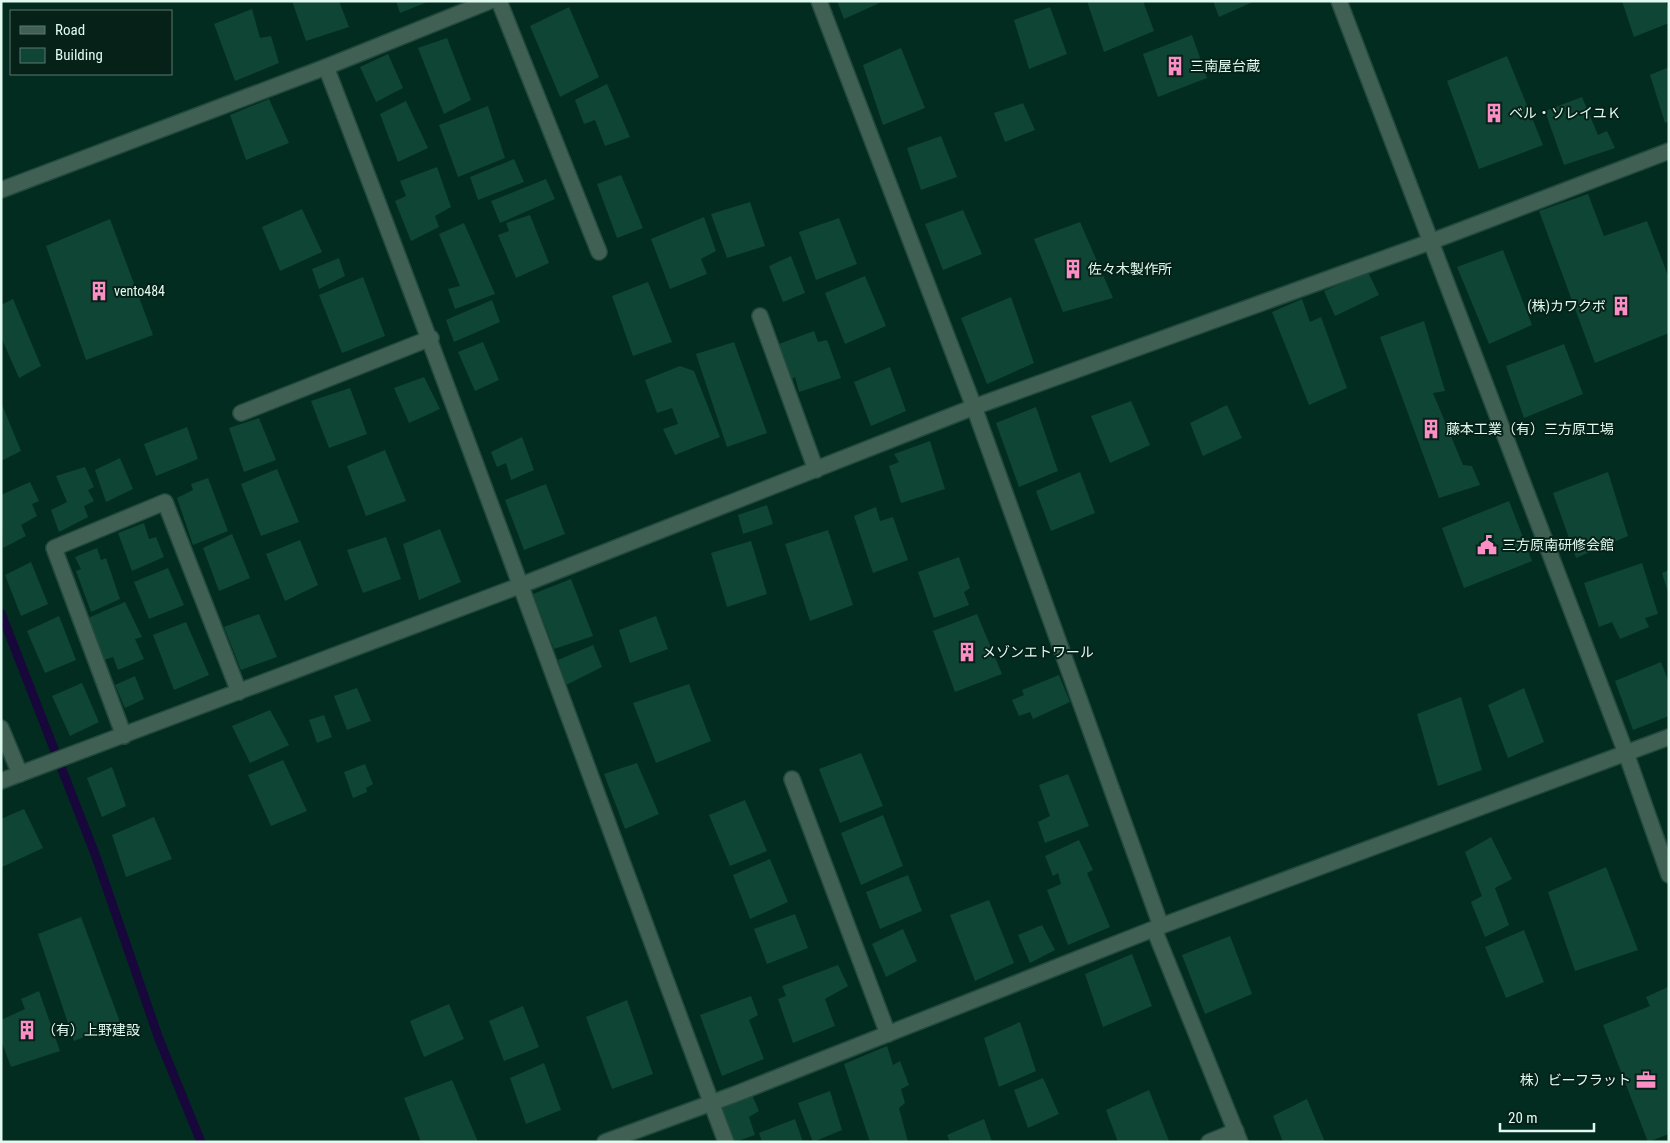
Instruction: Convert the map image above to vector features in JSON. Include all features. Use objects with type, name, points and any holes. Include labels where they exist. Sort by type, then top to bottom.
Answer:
[{"type":"street","points":[[1,190],[326,67],[490,1]]},
{"type":"street","points":[[499,1],[599,252]]},
{"type":"street","points":[[819,1],[974,407],[1158,927],[1238,1137],[1208,1142]]},
{"type":"street","points":[[1339,1],[1626,753],[1669,875]]},
{"type":"street","points":[[326,67],[431,338],[519,586],[726,1142]]},
{"type":"street","points":[[1,781],[519,586],[974,407],[1430,242],[1669,151]]},
{"type":"street","points":[[760,316],[816,470]]},
{"type":"street","points":[[241,413],[431,338]]},
{"type":"street","points":[[124,736],[54,548],[165,502],[239,692]]},
{"type":"street","points":[[1,728],[20,774]]},
{"type":"street","points":[[605,1142],[888,1034],[1158,927],[1669,737]]},
{"type":"street","points":[[792,779],[888,1034]]},
{"type":"building","points":[[292,1],[339,1],[349,27],[306,41]]},
{"type":"building","points":[[396,1],[430,1],[400,13]]},
{"type":"building","points":[[837,1],[884,1],[844,19]]},
{"type":"building","points":[[1087,1],[1143,1],[1154,31],[1104,52]]},
{"type":"building","points":[[1213,1],[1255,1],[1219,17]]},
{"type":"building","points":[[1622,1],[1665,1],[1669,11],[1669,23],[1634,37]]},
{"type":"building","points":[[569,7],[599,77],[560,97],[530,26]]},
{"type":"building","points":[[1050,7],[1067,54],[1029,69],[1014,20]]},
{"type":"building","points":[[252,9],[260,38],[271,36],[279,63],[235,81],[214,24]]},
{"type":"building","name":"三南屋台蔵","points":[[1192,35],[1207,78],[1158,97],[1143,54]]},
{"type":"building","points":[[447,38],[471,100],[444,114],[418,48]]},
{"type":"building","points":[[901,48],[925,108],[883,125],[863,65]]},
{"type":"building","points":[[388,54],[403,88],[376,102],[360,67]]},
{"type":"building","name":"ベル・ソレイユＫ","points":[[1507,56],[1543,145],[1479,169],[1447,81]]},
{"type":"building","points":[[1669,67],[1669,121],[1665,123],[1650,75]]},
{"type":"building","points":[[607,84],[630,137],[605,146],[595,120],[584,124],[575,100]]},
{"type":"building","points":[[1582,97],[1598,135],[1607,131],[1615,148],[1564,165],[1545,111]]},
{"type":"building","points":[[269,99],[289,143],[246,160],[230,115]]},
{"type":"building","points":[[406,101],[428,148],[398,162],[380,114]]},
{"type":"building","points":[[1023,103],[1035,130],[1005,142],[994,113]]},
{"type":"building","points":[[488,106],[505,158],[458,177],[439,125]]},
{"type":"building","points":[[941,136],[957,177],[921,190],[907,148]]},
{"type":"building","points":[[514,159],[524,182],[478,200],[470,177]]},
{"type":"building","points":[[437,167],[451,207],[435,216],[439,227],[411,241],[395,201],[406,196],[400,181]]},
{"type":"building","points":[[621,175],[643,228],[617,238],[597,184]]},
{"type":"building","points":[[546,179],[555,199],[500,223],[491,201]]},
{"type":"building","name":"(株)カワクボ","points":[[1588,194],[1604,236],[1647,221],[1669,278],[1669,333],[1595,363],[1539,211]]},
{"type":"building","points":[[750,202],[765,246],[727,258],[711,214]]},
{"type":"building","points":[[302,209],[322,252],[280,271],[262,227]]},
{"type":"building","points":[[963,210],[982,254],[943,270],[925,224]]},
{"type":"building","points":[[530,215],[549,263],[516,278],[498,235],[509,231],[506,223]]},
{"type":"building","points":[[704,217],[716,251],[701,259],[707,274],[670,289],[651,239]]},
{"type":"building","points":[[839,218],[857,264],[816,280],[799,232]]},
{"type":"building","name":"vento484","points":[[110,219],[153,335],[86,360],[46,246]]},
{"type":"building","name":"佐々木製作所","points":[[1080,222],[1113,298],[1063,312],[1034,239]]},
{"type":"building","points":[[464,223],[495,294],[455,309],[448,289],[460,286],[439,234]]},
{"type":"building","points":[[1503,250],[1532,325],[1489,344],[1457,267]]},
{"type":"building","points":[[791,256],[805,293],[783,302],[769,266]]},
{"type":"building","points":[[339,258],[345,276],[319,289],[312,269]]},
{"type":"building","points":[[1368,272],[1379,295],[1335,316],[1324,291]]},
{"type":"building","points":[[865,276],[886,326],[845,344],[825,293]]},
{"type":"building","points":[[363,277],[385,336],[342,353],[319,295]]},
{"type":"building","points":[[648,282],[672,342],[633,356],[612,296]]},
{"type":"building","points":[[1011,297],[1034,363],[987,384],[961,318]]},
{"type":"building","points":[[13,299],[41,366],[19,378],[1,337],[1,305]]},
{"type":"building","points":[[1302,299],[1310,322],[1321,317],[1347,388],[1309,405],[1272,312]]},
{"type":"building","points":[[492,300],[500,322],[454,342],[446,320]]},
{"type":"building","name":"藤本工業（有）三方原工場","points":[[1424,321],[1445,391],[1433,393],[1463,465],[1472,466],[1480,485],[1439,498],[1380,337]]},
{"type":"building","points":[[814,331],[818,342],[827,340],[841,378],[799,392],[795,377],[789,381],[776,345]]},
{"type":"building","points":[[483,342],[499,380],[475,391],[458,352]]},
{"type":"building","points":[[734,342],[767,433],[727,447],[696,354]]},
{"type":"building","points":[[1564,344],[1583,394],[1524,418],[1506,366]]},
{"type":"building","points":[[680,366],[694,371],[720,437],[675,455],[663,429],[678,424],[672,408],[657,413],[645,380]]},
{"type":"building","points":[[890,367],[906,411],[871,426],[854,382]]},
{"type":"building","points":[[424,377],[440,409],[409,423],[394,388]]},
{"type":"building","points":[[350,388],[367,434],[329,448],[311,401]]},
{"type":"building","points":[[1131,401],[1150,445],[1110,463],[1091,416]]},
{"type":"building","points":[[1,402],[21,451],[1,461]]},
{"type":"building","points":[[1227,405],[1242,438],[1203,456],[1190,423]]},
{"type":"building","points":[[1036,407],[1058,471],[1019,487],[996,423]]},
{"type":"building","points":[[259,418],[276,460],[244,472],[229,428]]},
{"type":"building","points":[[187,427],[198,459],[156,476],[144,444]]},
{"type":"building","points":[[522,437],[534,470],[511,480],[506,463],[497,467],[491,452]]},
{"type":"building","points":[[930,441],[945,489],[901,503],[889,466],[899,462],[894,454]]},
{"type":"building","points":[[385,450],[406,501],[366,516],[347,466]]},
{"type":"building","points":[[120,458],[133,489],[106,502],[95,470]]},
{"type":"building","points":[[85,467],[94,487],[88,490],[94,501],[84,506],[88,517],[59,532],[51,510],[67,502],[56,476]]},
{"type":"building","points":[[277,469],[299,522],[261,536],[241,484]]},
{"type":"building","points":[[1080,472],[1095,513],[1051,531],[1036,491]]},
{"type":"building","points":[[1608,472],[1628,536],[1576,558],[1553,493]]},
{"type":"building","points":[[208,478],[228,531],[193,545],[177,498],[193,490],[191,484]]},
{"type":"building","points":[[30,482],[39,501],[32,504],[37,516],[21,525],[26,536],[3,548],[1,495]]},
{"type":"building","points":[[546,484],[565,534],[524,550],[505,500]]},
{"type":"building","name":"三方原南研修会館","points":[[1509,501],[1532,561],[1464,588],[1442,528]]},
{"type":"building","points":[[767,505],[773,524],[743,534],[738,515]]},
{"type":"building","points":[[876,507],[880,521],[893,517],[908,560],[873,573],[854,516]]},
{"type":"building","points":[[144,523],[149,539],[156,537],[164,557],[132,571],[118,533]]},
{"type":"building","points":[[440,529],[461,582],[419,600],[403,544]]},
{"type":"building","points":[[828,530],[853,605],[810,621],[785,544]]},
{"type":"building","points":[[232,534],[250,578],[219,591],[203,548]]},
{"type":"building","points":[[386,537],[401,579],[363,593],[347,550]]},
{"type":"building","points":[[300,540],[318,585],[285,601],[266,554]]},
{"type":"building","points":[[751,541],[767,594],[727,607],[711,553]]},
{"type":"building","points":[[97,548],[101,560],[106,558],[120,599],[91,612],[76,571],[81,569],[75,557]]},
{"type":"building","points":[[959,557],[970,588],[964,592],[969,605],[934,618],[918,572]]},
{"type":"building","points":[[31,562],[48,604],[21,616],[5,575]]},
{"type":"building","points":[[1642,563],[1658,614],[1645,618],[1649,627],[1620,639],[1612,622],[1599,627],[1584,583]]},
{"type":"building","points":[[168,568],[184,605],[149,619],[134,582]]},
{"type":"building","points":[[1669,570],[1669,592],[1668,592],[1662,573]]},
{"type":"building","points":[[571,579],[593,636],[554,649],[533,594]]},
{"type":"building","points":[[125,602],[142,637],[135,639],[144,659],[118,670],[113,657],[104,660],[88,618]]},
{"type":"building","points":[[259,614],[277,657],[241,670],[224,627]]},
{"type":"building","name":"メゾンエトワール","points":[[977,614],[1002,674],[955,692],[933,631]]},
{"type":"building","points":[[59,616],[76,660],[45,673],[27,631]]},
{"type":"building","points":[[656,616],[668,649],[630,663],[619,630]]},
{"type":"building","points":[[186,622],[209,675],[174,690],[153,635]]},
{"type":"building","points":[[593,645],[602,667],[566,685],[558,660]]},
{"type":"building","points":[[1661,662],[1669,683],[1669,716],[1633,730],[1615,681]]},
{"type":"building","points":[[1059,675],[1070,702],[1033,719],[1030,712],[1019,716],[1012,700],[1024,695],[1022,690]]},
{"type":"building","points":[[135,676],[144,699],[125,708],[115,685]]},
{"type":"building","points":[[82,683],[99,722],[70,736],[52,696]]},
{"type":"building","points":[[689,684],[711,741],[656,763],[633,703]]},
{"type":"building","points":[[357,688],[371,721],[347,730],[334,696]]},
{"type":"building","points":[[1524,688],[1544,742],[1508,758],[1488,705]]},
{"type":"building","points":[[1461,697],[1482,770],[1438,786],[1417,714]]},
{"type":"building","points":[[270,710],[289,745],[250,763],[232,726]]},
{"type":"building","points":[[324,715],[332,737],[317,743],[309,720]]},
{"type":"building","points":[[861,753],[883,806],[840,823],[819,769]]},
{"type":"building","points":[[283,760],[307,811],[271,826],[248,775]]},
{"type":"building","points":[[637,763],[659,814],[625,829],[604,774]]},
{"type":"building","points":[[365,764],[373,784],[366,788],[367,792],[353,798],[344,772]]},
{"type":"building","points":[[112,767],[126,806],[102,817],[87,778]]},
{"type":"building","points":[[1068,774],[1089,826],[1045,843],[1038,822],[1050,816],[1039,785]]},
{"type":"building","points":[[745,800],[767,851],[730,866],[709,815]]},
{"type":"building","points":[[24,809],[43,848],[2,867],[1,819]]},
{"type":"building","points":[[883,815],[903,866],[861,885],[841,833]]},
{"type":"building","points":[[154,817],[172,859],[126,877],[112,835]]},
{"type":"building","points":[[1491,837],[1512,879],[1495,888],[1509,925],[1485,937],[1471,902],[1482,896],[1465,852]]},
{"type":"building","points":[[1079,840],[1093,870],[1087,873],[1110,927],[1068,945],[1047,890],[1061,884],[1058,873],[1053,876],[1045,856]]},
{"type":"building","points":[[770,859],[788,902],[750,919],[733,875]]},
{"type":"building","points":[[1606,867],[1638,950],[1575,971],[1548,892]]},
{"type":"building","points":[[908,875],[922,911],[880,929],[866,892]]},
{"type":"building","points":[[989,900],[1014,963],[975,981],[950,915]]},
{"type":"building","points":[[795,914],[808,948],[767,964],[754,929]]},
{"type":"building","points":[[81,917],[120,1022],[74,1041],[38,934]]},
{"type":"building","points":[[1042,925],[1055,950],[1030,963],[1018,935]]},
{"type":"building","points":[[903,929],[917,961],[886,977],[872,944]]},
{"type":"building","points":[[1524,930],[1544,982],[1506,998],[1485,947]]},
{"type":"building","points":[[1230,936],[1252,994],[1205,1014],[1182,955]]},
{"type":"building","points":[[1132,954],[1152,1006],[1103,1027],[1085,974]]},
{"type":"building","points":[[838,965],[848,986],[825,999],[835,1026],[793,1043],[778,999],[786,996],[782,986]]},
{"type":"building","name":"株）ビーフラット","points":[[1668,987],[1669,1134],[1648,1142],[1603,1025],[1650,1006],[1646,997]]},
{"type":"building","name":"（有）上野建設","points":[[39,991],[60,1051],[11,1067],[1,1040],[1,1020],[25,1009],[21,999]]},
{"type":"building","points":[[751,996],[758,1015],[749,1020],[764,1059],[722,1076],[700,1015]]},
{"type":"building","points":[[627,1000],[653,1074],[612,1089],[586,1017]]},
{"type":"building","points":[[449,1004],[464,1039],[424,1057],[410,1021]]},
{"type":"building","points":[[523,1006],[539,1047],[504,1061],[489,1021]]},
{"type":"building","points":[[1020,1022],[1036,1071],[999,1087],[984,1038]]},
{"type":"building","points":[[887,1046],[893,1065],[900,1061],[909,1085],[901,1089],[905,1103],[899,1108],[908,1142],[870,1142],[844,1064]]},
{"type":"building","points":[[544,1063],[561,1110],[526,1124],[510,1078]]},
{"type":"building","points":[[1043,1078],[1059,1114],[1028,1128],[1014,1090]]},
{"type":"building","points":[[452,1080],[478,1142],[421,1142],[404,1098]]},
{"type":"building","points":[[1149,1090],[1169,1141],[1118,1142],[1106,1110]]},
{"type":"building","points":[[830,1091],[842,1130],[813,1142],[798,1103]]},
{"type":"building","points":[[752,1095],[759,1111],[749,1117],[755,1135],[735,1142],[720,1106]]},
{"type":"building","points":[[1307,1099],[1325,1142],[1283,1142],[1273,1116]]},
{"type":"building","points":[[795,1119],[803,1142],[762,1142],[759,1133]]},
{"type":"building","points":[[984,1119],[992,1142],[950,1142],[947,1135]]},
{"type":"waterway","points":[[1,613],[95,854],[159,1039],[201,1142]]},
{"type":"place","name":"三南屋台蔵","points":[[1175,66]]},
{"type":"place","name":"ベル・ソレイユＫ","points":[[1494,113]]},
{"type":"place","name":"佐々木製作所","points":[[1073,269]]},
{"type":"place","name":"vento484","points":[[99,291]]},
{"type":"place","name":"(株)カワクボ","points":[[1621,306]]},
{"type":"place","name":"藤本工業（有）三方原工場","points":[[1431,429]]},
{"type":"place","name":"三方原南研修会館","points":[[1487,545]]},
{"type":"place","name":"メゾンエトワール","points":[[967,652]]},
{"type":"place","name":"（有）上野建設","points":[[27,1030]]},
{"type":"place","name":"株）ビーフラット","points":[[1646,1080]]}]
